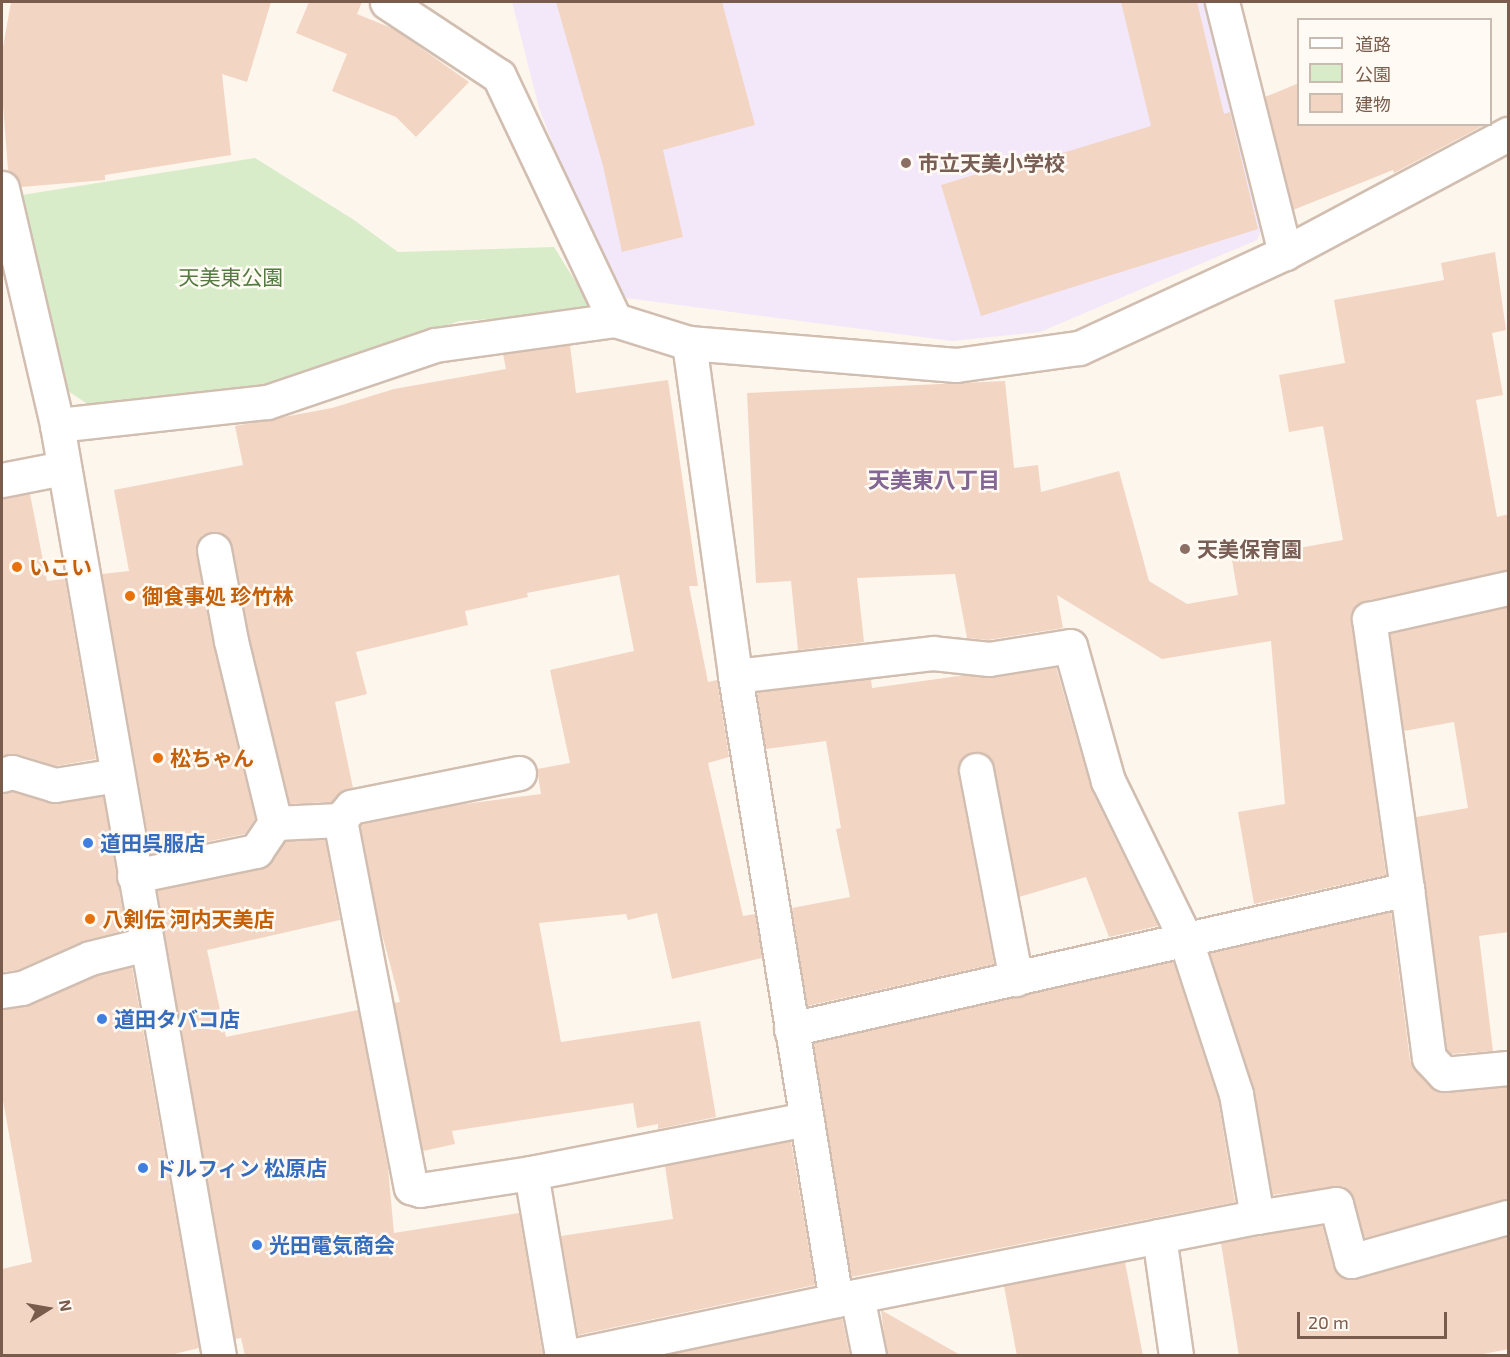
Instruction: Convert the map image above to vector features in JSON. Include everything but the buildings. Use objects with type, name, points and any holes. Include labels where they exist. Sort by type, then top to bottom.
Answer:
[{"type":"street","points":[[387,2],[499,76],[615,320]]},
{"type":"street","points":[[1222,2],[1285,253]]},
{"type":"street","points":[[57,425],[267,402],[435,345],[615,320],[689,343],[956,365],[1079,348],[1285,253],[1509,134]]},
{"type":"street","points":[[2,188],[8,242],[57,425],[219,1356]]},
{"type":"street","points":[[689,343],[735,676],[805,1119],[846,1298],[869,1356]]},
{"type":"street","points":[[2,480],[63,468]]},
{"type":"street","points":[[134,876],[256,851],[275,823],[231,641],[214,550]]},
{"type":"street","points":[[1509,588],[1369,619],[1429,1058],[1444,1074],[1509,1068]]},
{"type":"street","points":[[735,676],[933,653],[989,659],[1070,646],[1108,781],[1185,938],[1236,1094],[1257,1217]]},
{"type":"street","points":[[976,770],[1016,979]]},
{"type":"street","points":[[2,775],[12,772],[55,784],[117,775]]},
{"type":"street","points":[[275,823],[340,820],[351,807],[519,773]]},
{"type":"street","points":[[340,820],[411,1187],[420,1190],[531,1173],[805,1119]]},
{"type":"street","points":[[790,1029],[1407,889]]},
{"type":"street","points":[[2,991],[21,988],[90,958],[146,944]]},
{"type":"street","points":[[531,1173],[562,1356]]},
{"type":"street","points":[[571,1356],[846,1298],[1257,1217],[1336,1204],[1351,1261],[1509,1217]]},
{"type":"street","points":[[1160,1236],[1176,1356]]},
{"type":"shaded area","name":"市立天美小学校","points":[[512,2],[1212,2],[1266,218],[1257,240],[1040,332],[952,341],[626,298],[591,242],[539,108]]},
{"type":"green space","name":"天美東公園","points":[[255,158],[354,220],[398,252],[554,247],[595,313],[459,321],[278,385],[95,409],[68,391],[22,195]]},
{"type":"place","name":"市立天美小学校","points":[[906,163]]},
{"type":"place","name":"天美保育園","points":[[1185,549]]},
{"type":"place","name":"いこい","points":[[17,567]]},
{"type":"place","name":"御食事処 珍竹林","points":[[130,596]]},
{"type":"place","name":"松ちゃん","points":[[158,758]]},
{"type":"place","name":"道田呉服店","points":[[88,843]]},
{"type":"place","name":"八剣伝 河内天美店","points":[[90,919]]},
{"type":"place","name":"道田タバコ店","points":[[102,1019]]},
{"type":"place","name":"ドルフィン 松原店","points":[[143,1168]]},
{"type":"place","name":"光田電気商会","points":[[257,1245]]},
{"type":"district","name":"天美東八丁目","points":[[934,480]]}]
